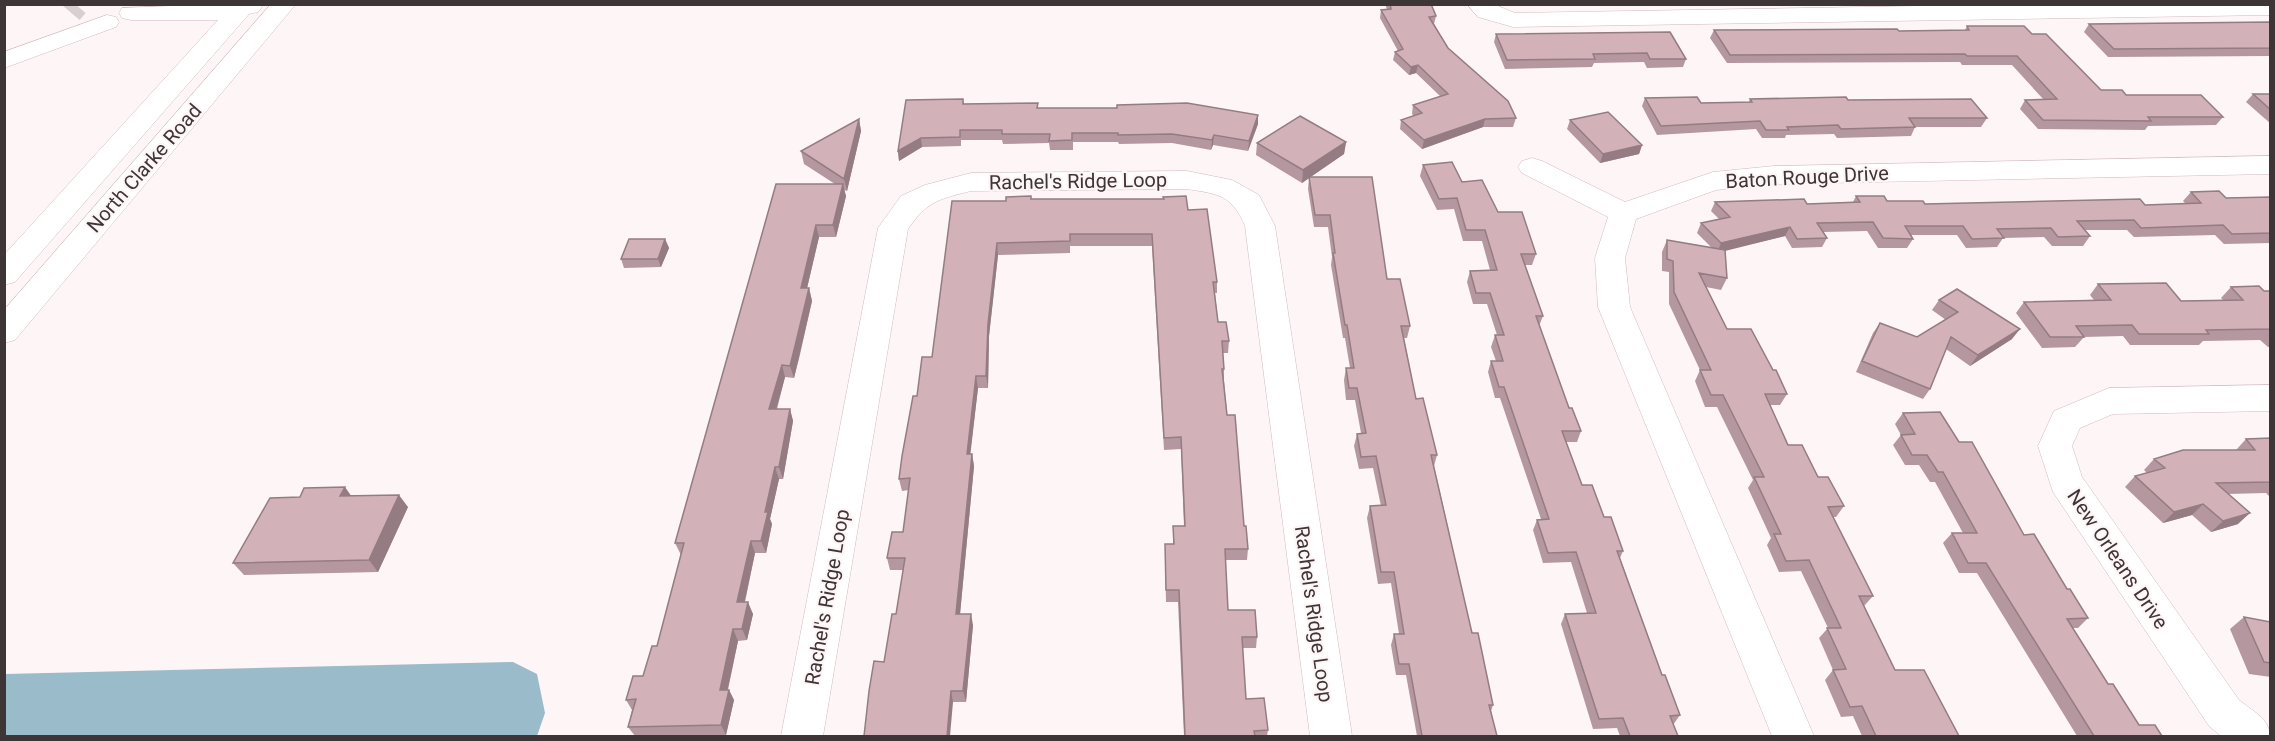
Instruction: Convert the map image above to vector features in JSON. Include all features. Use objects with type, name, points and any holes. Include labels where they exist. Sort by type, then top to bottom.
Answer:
[{"type":"street","points":[[4,61],[137,9],[209,14],[238,6],[273,4]]},
{"type":"street","name":"North Clarke Road","points":[[4,332],[284,4]]},
{"type":"street","points":[[1479,4],[1487,12],[1513,20],[2271,8]]},
{"type":"street","name":"North Clarke Road","points":[[4,275],[238,6]]},
{"type":"street","points":[[69,10],[69,19],[77,23],[107,22]]},
{"type":"street","name":"Baton Rouge Drive","points":[[1624,213],[1662,197],[1713,181],[1774,175],[2271,165]]},
{"type":"street","points":[[1533,167],[1624,213],[1611,242],[1608,271],[1614,307],[1793,736]]},
{"type":"street","name":"Rachel's Ridge Loop","points":[[802,736],[893,228],[911,203],[935,191],[971,183],[1187,180],[1222,186],[1249,201],[1260,226],[1331,736]]},
{"type":"street","name":"New Orleans Drive","points":[[2252,736],[2224,713],[2066,482],[2055,446],[2066,420],[2109,401],[2271,398]]},
{"type":"water","points":[[513,662],[537,674],[545,713],[537,736],[5,736],[5,674]]},
{"type":"building","points":[[1390,4],[1431,4],[1436,16],[1429,17],[1448,48],[1508,101],[1516,118],[1485,119],[1424,140],[1401,120],[1422,113],[1413,105],[1448,94],[1418,65],[1411,67],[1395,52],[1403,49],[1381,10],[1391,9]]},
{"type":"building","points":[[2271,22],[2271,48],[2114,49],[2089,24]]},
{"type":"building","points":[[1967,26],[2024,26],[2032,34],[2046,34],[2101,90],[2122,90],[2126,95],[2201,95],[2223,117],[2148,117],[2151,121],[2043,120],[2025,100],[2057,99],[2017,56],[1967,56],[1965,54],[1730,55],[1714,30],[1969,30]]},
{"type":"building","points":[[1670,32],[1686,59],[1650,59],[1647,53],[1593,54],[1595,59],[1507,60],[1496,34]]},
{"type":"building","points":[[2253,94],[2271,94],[2271,110]]},
{"type":"building","points":[[1697,97],[1701,103],[1752,102],[1750,99],[1846,97],[1848,100],[1971,99],[1987,118],[1909,118],[1915,127],[1841,129],[1838,125],[1766,130],[1760,121],[1661,126],[1645,98]]},
{"type":"building","points":[[963,99],[963,104],[1038,103],[1037,108],[1117,108],[1117,105],[1187,103],[1258,115],[1249,141],[1214,135],[1212,140],[1172,134],[1072,133],[1072,140],[1049,141],[1050,134],[1002,134],[1002,130],[960,130],[960,137],[921,138],[898,151],[906,100]]},
{"type":"building","points":[[1608,112],[1642,145],[1603,154],[1570,120]]},
{"type":"building","points":[[1300,116],[1346,142],[1303,170],[1257,143]]},
{"type":"building","points":[[859,119],[844,179],[801,151]]},
{"type":"building","points":[[1452,162],[1462,182],[1482,180],[1498,212],[1522,212],[1536,254],[1521,254],[1543,316],[1536,316],[1569,408],[1572,408],[1581,431],[1562,431],[1582,485],[1592,485],[1604,517],[1611,517],[1623,551],[1617,551],[1662,675],[1665,675],[1680,715],[1670,716],[1678,736],[1630,736],[1623,718],[1599,719],[1565,614],[1596,613],[1576,552],[1548,553],[1537,520],[1549,519],[1504,387],[1499,387],[1491,361],[1503,361],[1495,335],[1504,335],[1490,293],[1476,293],[1470,271],[1497,270],[1485,230],[1466,230],[1457,198],[1439,199],[1423,165]]},
{"type":"building","points":[[1309,177],[1372,177],[1387,279],[1400,279],[1410,326],[1401,326],[1416,399],[1423,398],[1437,455],[1431,455],[1472,633],[1478,633],[1493,705],[1489,705],[1497,736],[1422,736],[1409,664],[1399,664],[1394,634],[1404,634],[1394,572],[1381,572],[1370,506],[1386,505],[1376,456],[1361,457],[1357,434],[1366,433],[1357,388],[1349,388],[1346,368],[1354,368],[1333,253],[1335,253],[1330,215],[1315,215]]},
{"type":"building","points":[[776,184],[843,184],[833,225],[816,225],[801,288],[809,288],[790,366],[782,365],[769,409],[790,409],[779,467],[775,467],[765,512],[768,512],[761,541],[751,541],[737,602],[748,602],[742,629],[733,629],[720,690],[729,690],[721,725],[628,727],[636,699],[626,700],[633,676],[643,676],[652,646],[657,646],[684,543],[675,543]]},
{"type":"building","points":[[2219,191],[2226,198],[2271,197],[2271,233],[2232,234],[2223,225],[2141,228],[2134,220],[2077,221],[2090,236],[2058,237],[2051,228],[1997,229],[2004,238],[1972,239],[1963,226],[1905,226],[1913,239],[1883,238],[1873,222],[1817,223],[1827,238],[1797,239],[1790,227],[1721,243],[1701,223],[1730,217],[1715,202],[1804,199],[1807,204],[1860,202],[1856,196],[1884,196],[1887,201],[1923,201],[1925,204],[2140,199],[2145,205],[2201,203],[2191,192]]},
{"type":"building","points":[[1031,196],[1031,199],[1164,199],[1163,197],[1186,196],[1188,210],[1207,209],[1217,282],[1213,282],[1218,322],[1226,322],[1229,341],[1222,341],[1224,369],[1222,369],[1227,415],[1235,415],[1248,549],[1225,549],[1228,610],[1255,610],[1257,637],[1242,637],[1246,699],[1264,698],[1268,730],[1254,731],[1255,736],[1185,736],[1179,590],[1166,590],[1165,544],[1174,544],[1173,526],[1185,526],[1181,437],[1164,438],[1152,234],[1070,234],[1070,241],[997,243],[988,324],[986,376],[976,376],[967,454],[972,454],[956,614],[971,614],[963,691],[951,691],[947,736],[864,736],[874,661],[884,662],[892,614],[896,614],[905,558],[887,558],[892,532],[903,532],[910,478],[899,479],[902,456],[913,396],[917,396],[922,357],[932,357],[952,201],[1006,201],[1006,197]]},
{"type":"building","points":[[629,239],[665,239],[658,259],[621,259]]},
{"type":"building","points":[[1667,240],[1725,250],[1727,278],[1699,273],[1727,329],[1751,329],[1773,370],[1776,370],[1787,394],[1765,394],[1788,445],[1802,445],[1818,477],[1828,477],[1844,506],[1828,507],[1873,596],[1859,596],[1895,670],[1924,670],[1959,736],[1876,736],[1862,706],[1850,707],[1833,670],[1846,669],[1827,628],[1841,628],[1809,560],[1786,561],[1774,534],[1781,534],[1754,477],[1764,477],[1723,395],[1711,395],[1700,370],[1711,370],[1674,292],[1673,261],[1667,259]]},
{"type":"building","points":[[2166,283],[2181,301],[2243,300],[2231,287],[2259,286],[2264,291],[2271,291],[2271,329],[2206,330],[2209,334],[2139,334],[2132,325],[2076,326],[2084,337],[2050,337],[2024,302],[2111,300],[2098,284]]},
{"type":"building","points":[[1957,289],[2020,329],[1978,355],[1951,337],[1930,389],[1862,361],[1880,323],[1917,337],[1958,312],[1939,300]]},
{"type":"building","points":[[1940,412],[1959,442],[1972,442],[2024,535],[2034,534],[2067,589],[2070,589],[2088,618],[2067,619],[2108,684],[2113,684],[2139,725],[2155,725],[2162,736],[2094,736],[1986,563],[1968,563],[1952,533],[1977,533],[1943,472],[1938,472],[1927,455],[1912,455],[1901,435],[1915,434],[1903,413]]},
{"type":"building","points":[[2271,438],[2271,482],[2216,483],[2250,513],[2223,521],[2203,504],[2174,512],[2135,476],[2165,468],[2154,459],[2183,450],[2255,450],[2246,439]]},
{"type":"building","points":[[345,487],[340,496],[399,495],[369,560],[233,563],[270,498],[300,497],[304,488]]},
{"type":"building","points":[[2244,617],[2271,622],[2271,663],[2264,662]]},
{"type":"tunnel","points":[[69,11],[75,4]]}]
